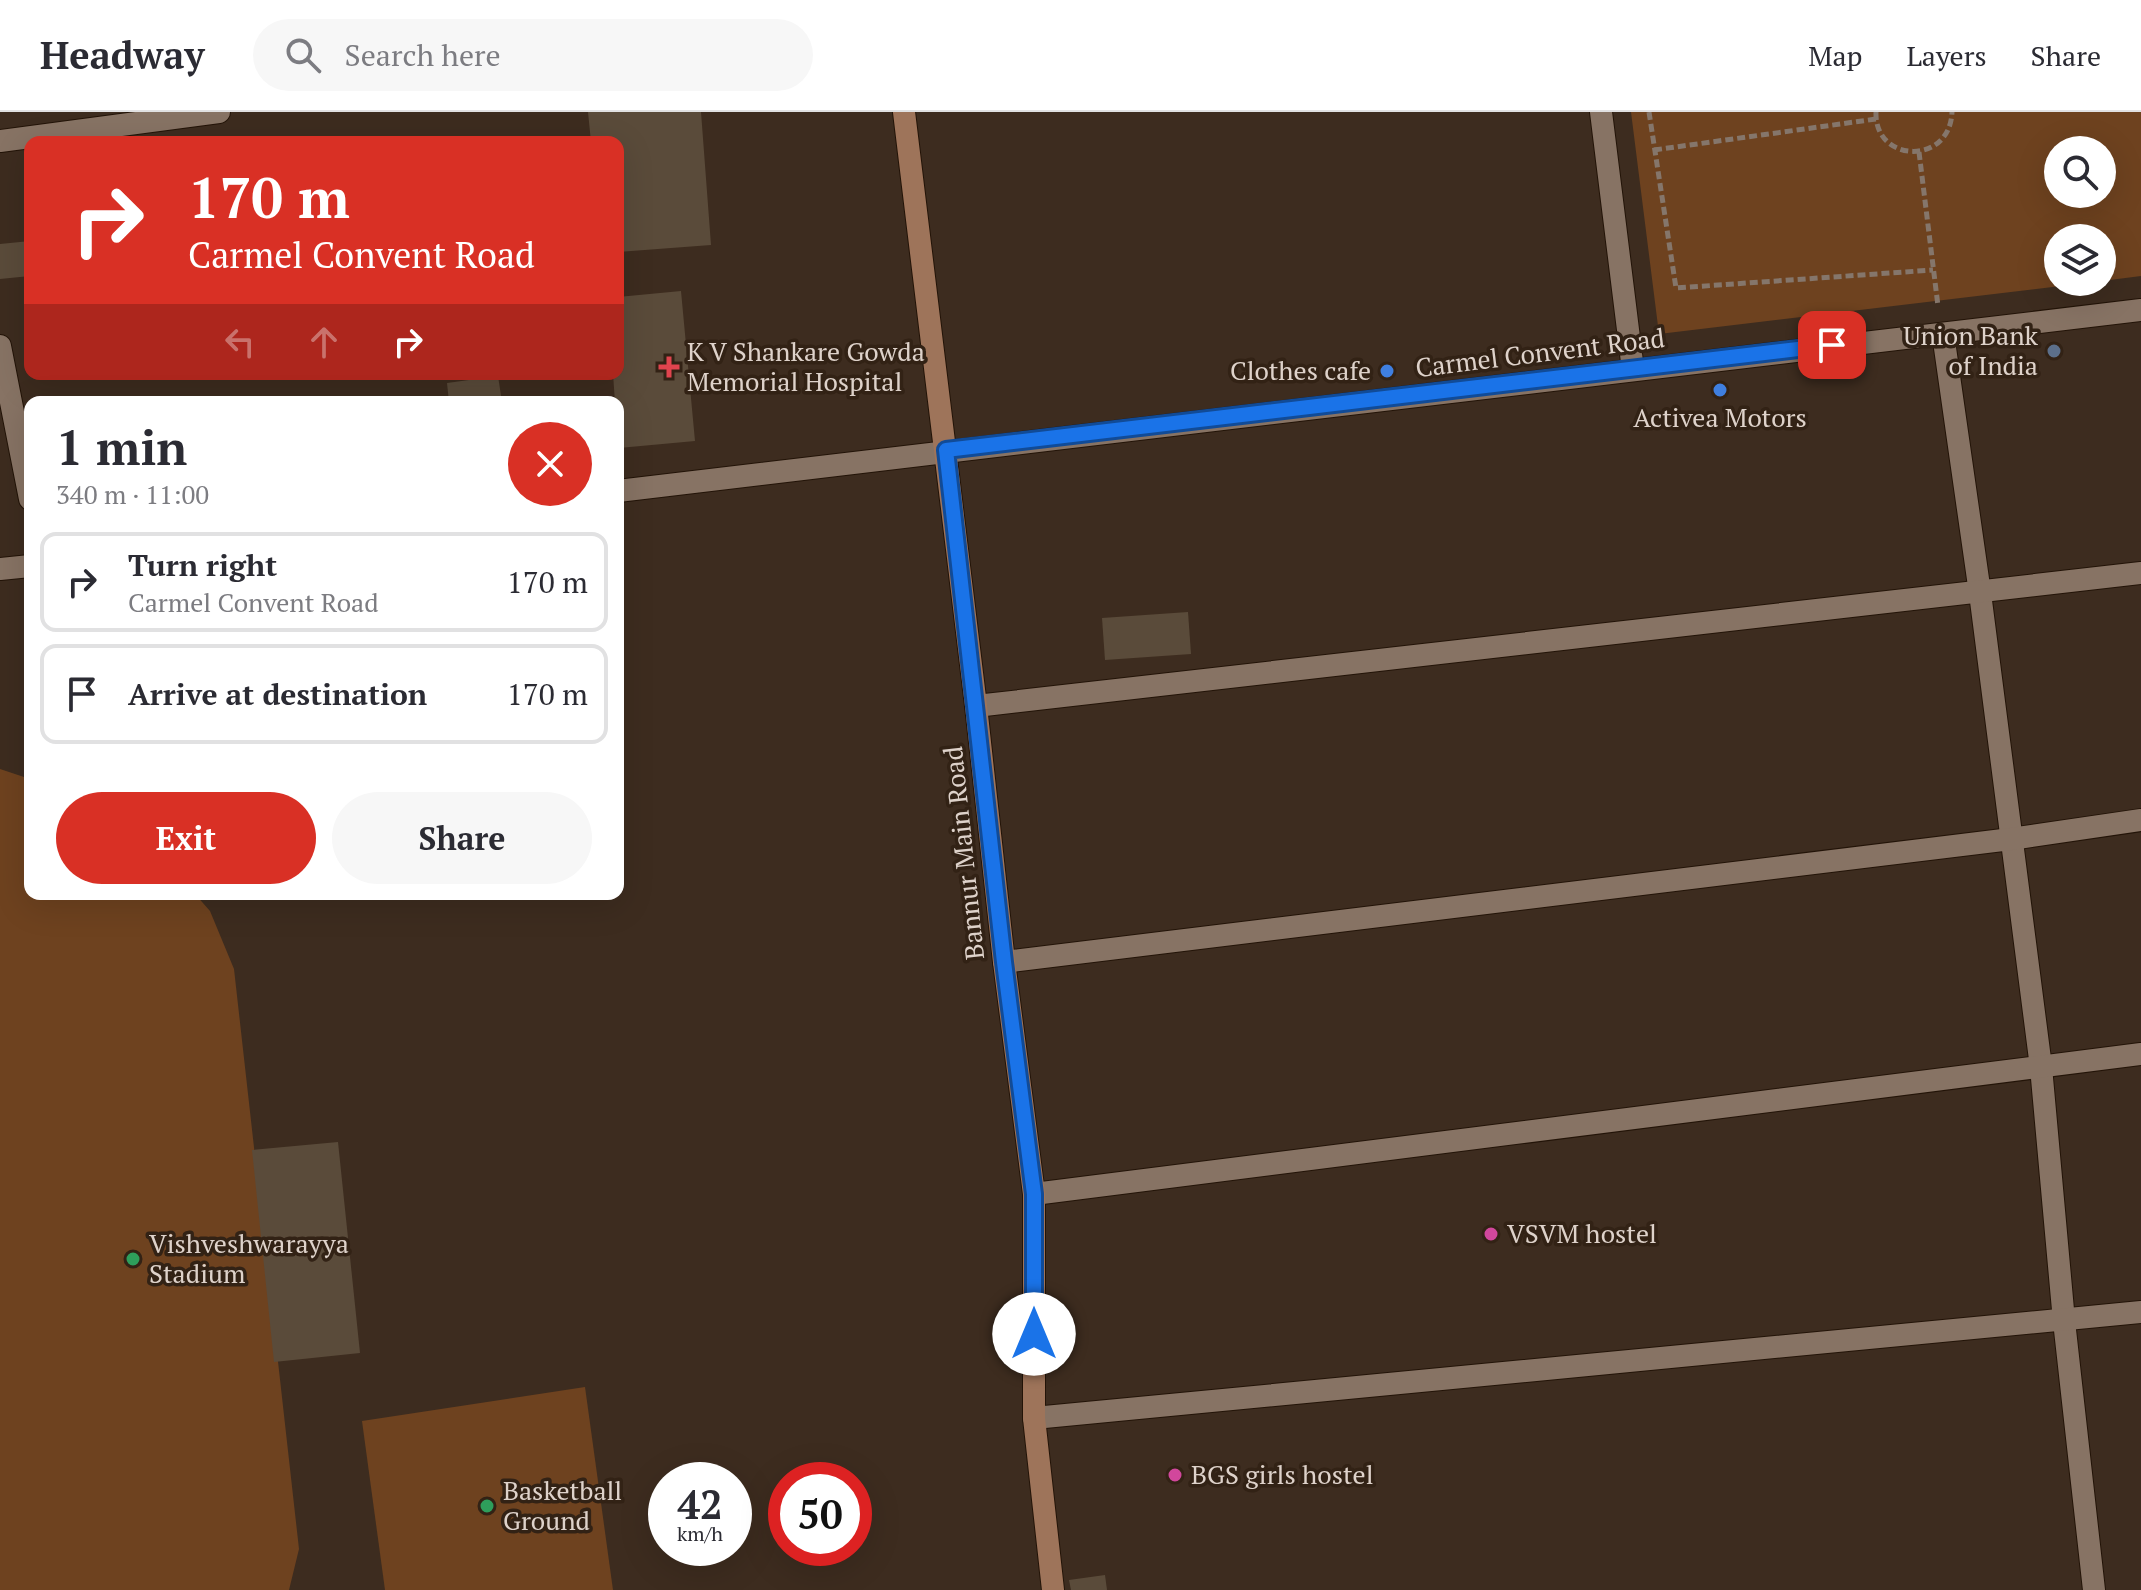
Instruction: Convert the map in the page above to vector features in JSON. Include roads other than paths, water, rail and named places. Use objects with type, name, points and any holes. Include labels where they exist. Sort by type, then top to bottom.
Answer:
[{"type":"main road","name":"Bannur Main Road","points":[[904,112],[1034,1194],[1034,1418],[1053,1590]]},
{"type":"street","points":[[38,136],[219,112]]},
{"type":"street","points":[[1601,112],[1633,370]]},
{"type":"street","points":[[0,141],[24,138]]},
{"type":"street","name":"Carmel Convent Road","points":[[624,490],[2141,310]]},
{"type":"street","points":[[1943,334],[2041,1067],[2064,1321],[2094,1590]]},
{"type":"street","points":[[0,346],[24,468]]},
{"type":"street","points":[[0,569],[24,567]]},
{"type":"street","points":[[976,706],[2141,573]]},
{"type":"street","points":[[1004,962],[2011,839],[2141,820]]},
{"type":"street","points":[[1034,1194],[2141,1054]]},
{"type":"street","points":[[1034,1418],[2141,1312]]},
{"type":"place","name":"Union Bank of India","points":[[2054,351]]},
{"type":"place","name":"K V Shankare Gowda Memorial Hospital","points":[[669,367]]},
{"type":"place","name":"Clothes cafe","points":[[1387,371]]},
{"type":"place","name":"Activea Motors","points":[[1720,390]]},
{"type":"place","name":"VSVM hostel","points":[[1491,1234]]},
{"type":"place","name":"Vishveshwarayya Stadium","points":[[133,1259]]},
{"type":"place","name":"BGS girls hostel","points":[[1175,1475]]},
{"type":"place","name":"Basketball Ground","points":[[487,1506]]}]
